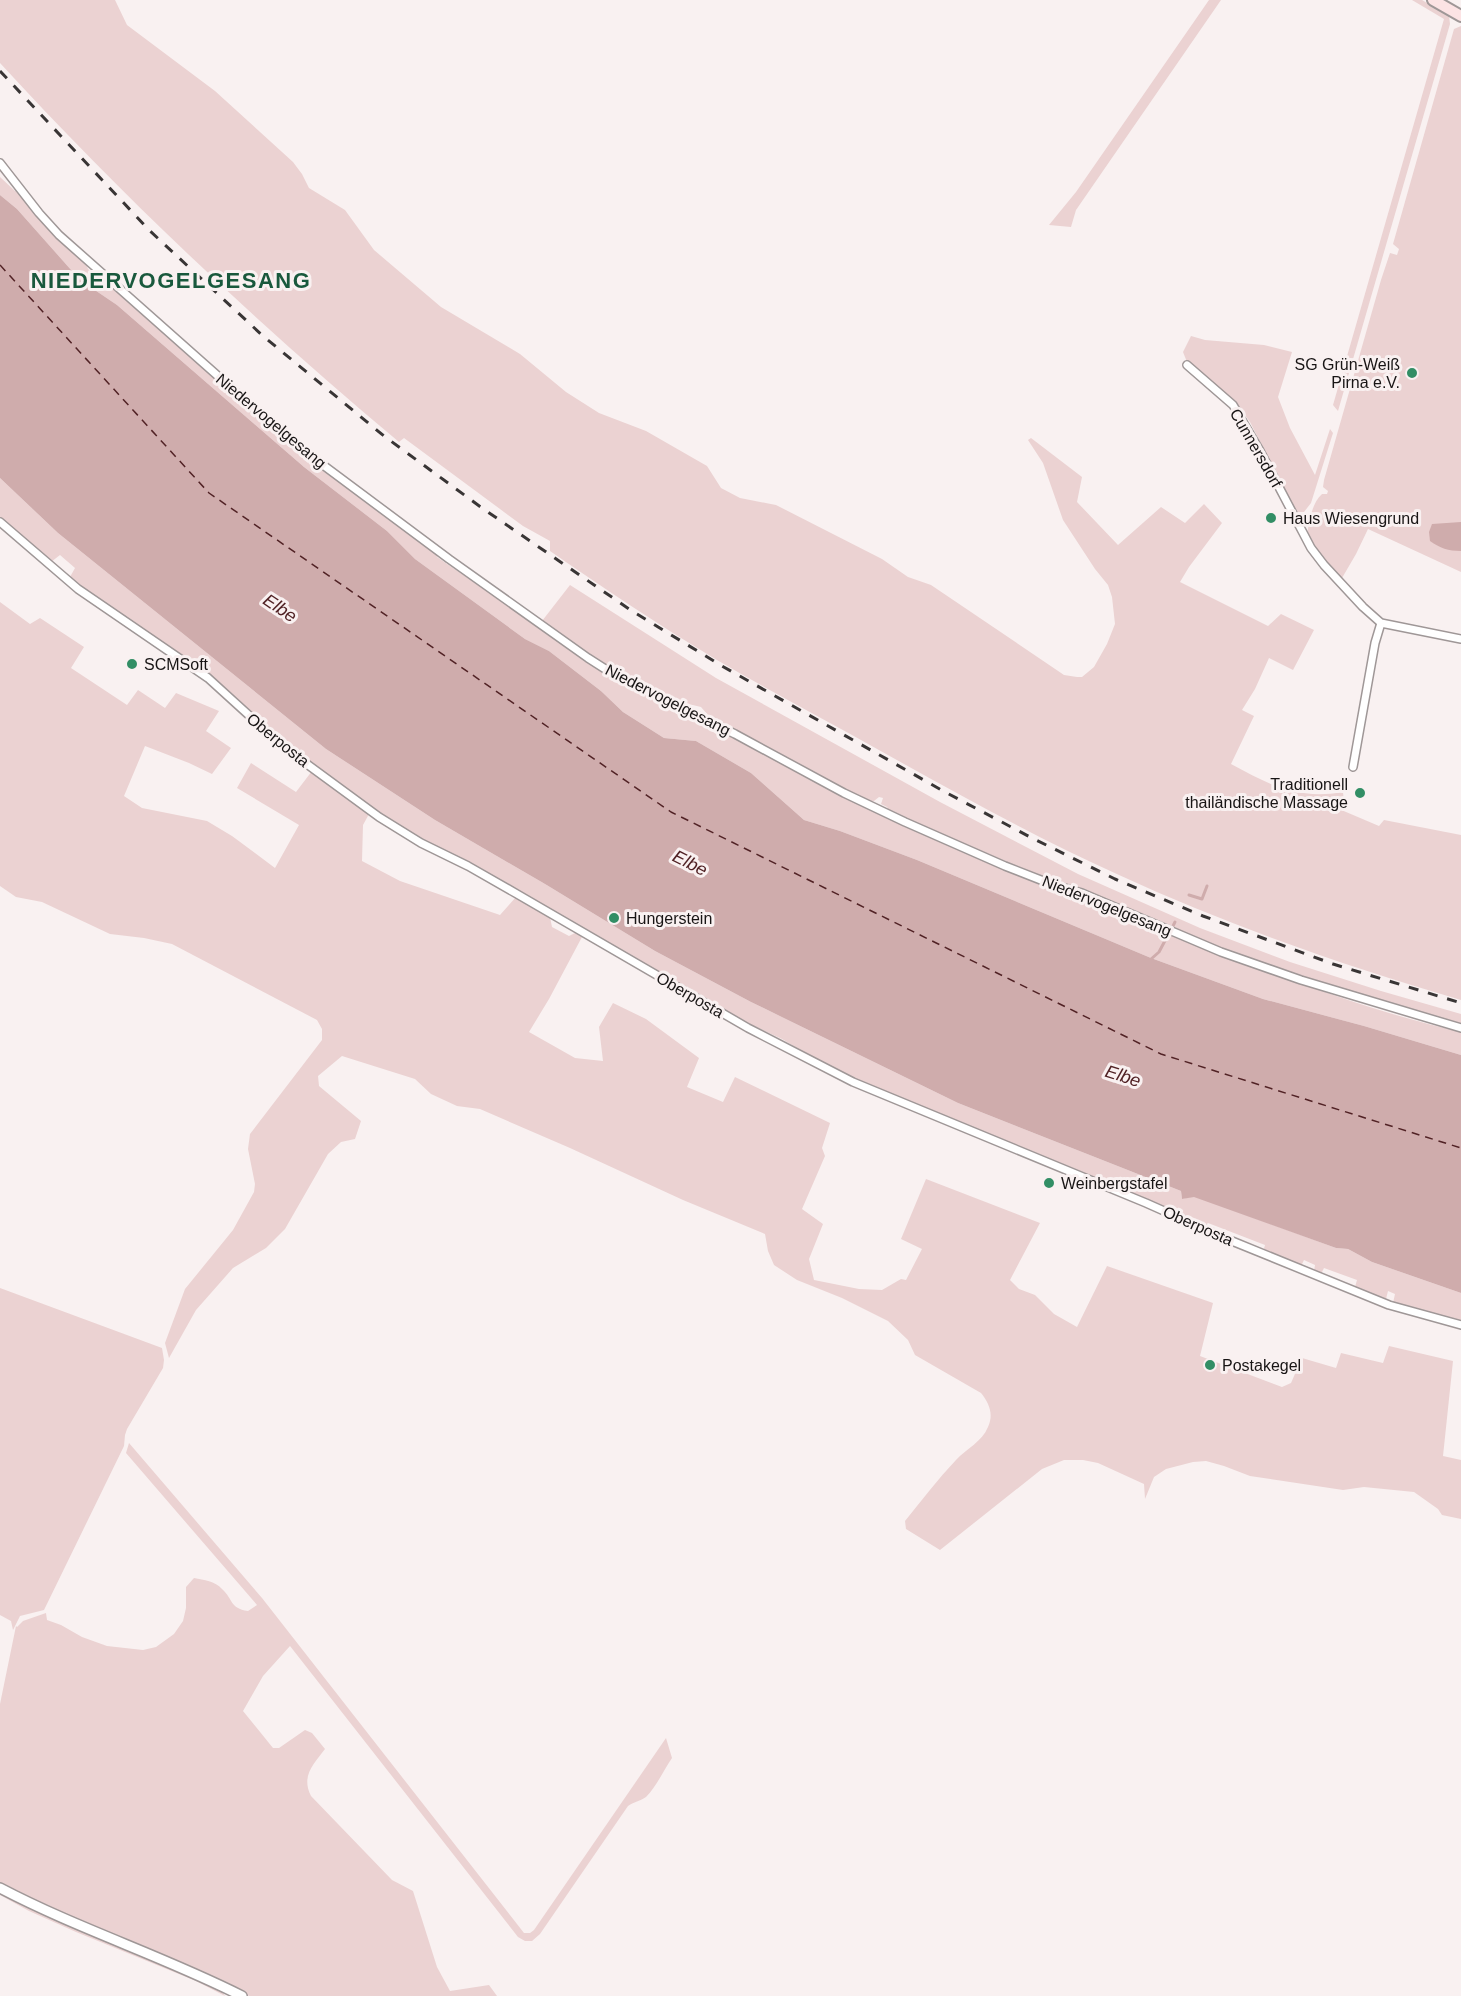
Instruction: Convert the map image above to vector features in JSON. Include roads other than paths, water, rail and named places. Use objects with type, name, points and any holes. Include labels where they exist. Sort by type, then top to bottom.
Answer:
[{"type":"main road","points":[[1437,1],[1461,16]]},
{"type":"street","name":"Niedervogelgesang","points":[[0,163],[59,235],[313,458],[517,609],[613,674],[725,729],[844,793],[1005,866],[1050,884],[1082,893],[1221,952],[1301,980],[1461,1028]]},
{"type":"street","name":"Cunnersdorf","points":[[1186,365],[1233,405],[1311,548],[1338,581],[1381,623]]},
{"type":"street","name":"Oberposta","points":[[0,522],[78,589],[208,678],[285,748],[379,817],[421,843],[508,888],[748,1028],[854,1082],[1227,1239],[1389,1305],[1461,1325]]},
{"type":"street","points":[[1353,767],[1375,643],[1381,623],[1461,639]]},
{"type":"street","points":[[0,1888],[58,1917],[194,1972],[242,1996]]},
{"type":"water","name":"Elbe","points":[[0,195],[17,209],[80,280],[117,305],[304,467],[387,531],[415,559],[525,639],[549,651],[601,691],[623,712],[664,738],[696,741],[751,773],[804,820],[917,860],[1151,958],[1263,999],[1461,1055],[1461,1293],[1372,1262],[1348,1249],[1336,1248],[1194,1197],[1182,1199],[1181,1191],[958,1103],[751,1002],[655,951],[435,820],[326,749],[58,533],[0,478]]},
{"type":"water","points":[[1461,522],[1461,551],[1444,549],[1430,541],[1429,532],[1432,524]]},
{"type":"waterway","points":[[1189,895],[1202,899],[1207,886]]},
{"type":"waterway","points":[[1172,928],[1175,922]]},
{"type":"waterway","points":[[1150,960],[1159,952],[1168,935]]},
{"type":"railway","points":[[0,71],[150,231],[263,336],[384,436],[482,508],[632,611],[722,666],[945,792],[1115,879],[1203,916],[1333,964],[1461,1003]]},
{"type":"place","name":"SG Grün-Weiß Pirna e.V.","points":[[1412,373]]},
{"type":"place","name":"Haus Wiesengrund","points":[[1271,518]]},
{"type":"place","name":"SCMSoft","points":[[132,664]]},
{"type":"place","name":"Traditionell thailändische Massage","points":[[1360,793]]},
{"type":"place","name":"Hungerstein","points":[[614,918]]},
{"type":"place","name":"Weinbergstafel","points":[[1049,1183]]},
{"type":"place","name":"Postakegel","points":[[1210,1365]]},
{"type":"district","name":"NIEDERVOGELGESANG","points":[[171,280]]}]
